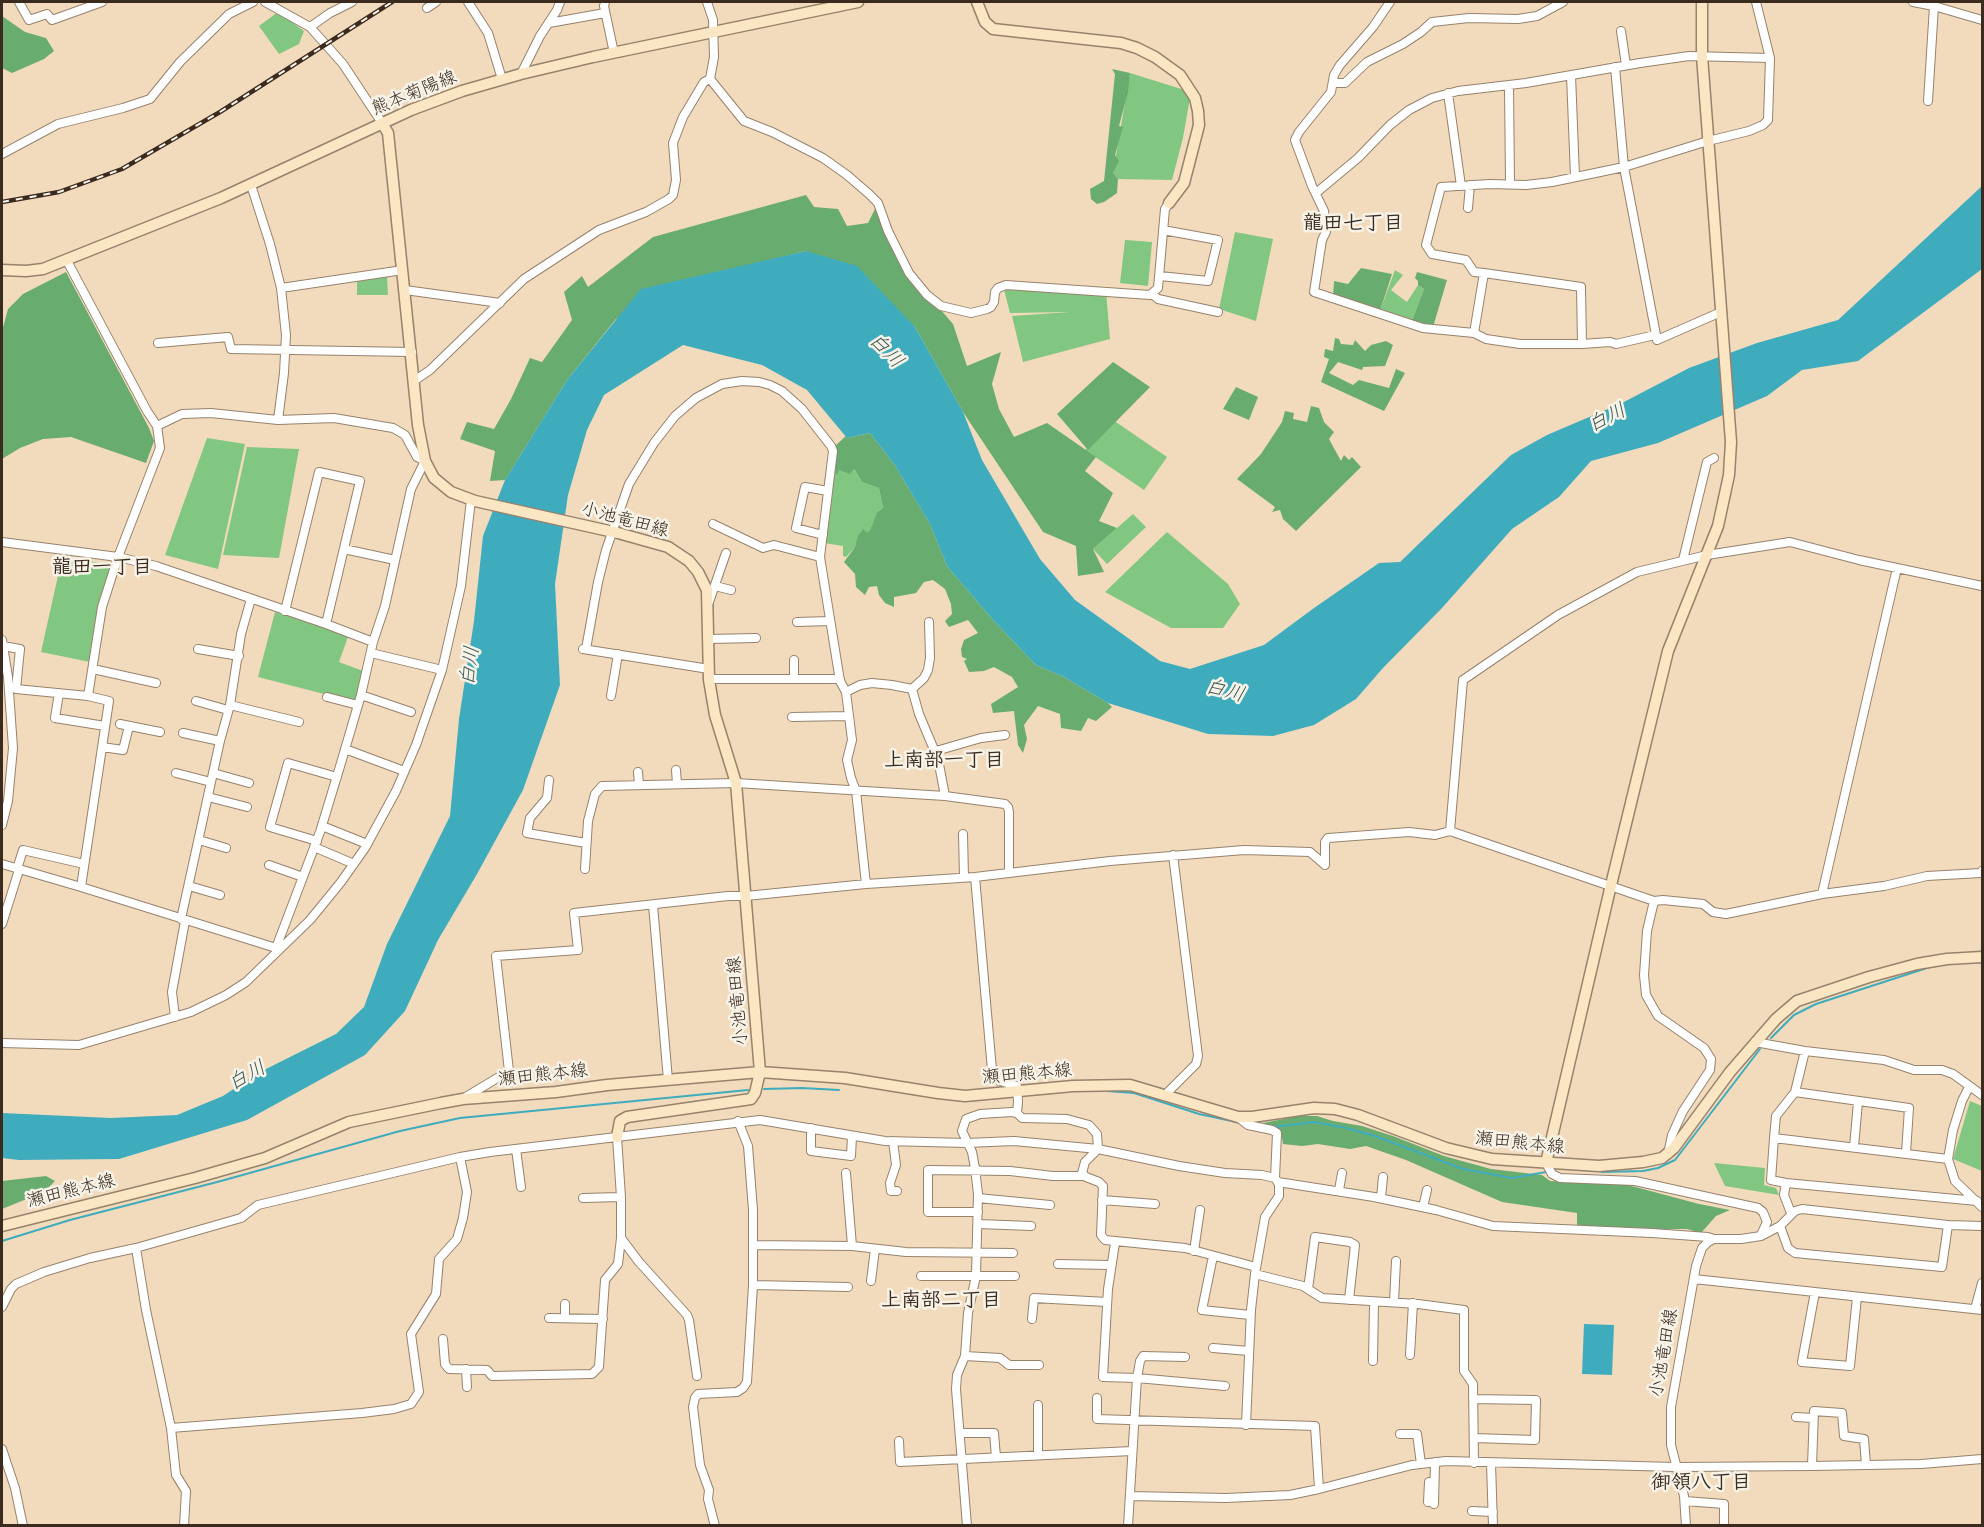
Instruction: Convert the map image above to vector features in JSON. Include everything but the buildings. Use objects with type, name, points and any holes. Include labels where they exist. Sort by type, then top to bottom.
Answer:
[{"type":"main road","name":"熊本菊陽線","points":[[2,270],[43,269],[251,185],[411,110],[502,79],[858,2]]},
{"type":"main road","points":[[976,2],[985,22],[993,29],[1137,48],[1155,57],[1180,75],[1195,98],[1198,125],[1184,183],[1168,203]]},
{"type":"main road","points":[[1546,1163],[1668,651],[1718,526],[1726,496],[1731,442],[1702,56],[1702,2]]},
{"type":"main road","name":"小池竜田線","points":[[382,123],[388,133],[418,425],[425,461],[434,478],[445,488],[471,500],[658,543],[678,553],[698,572],[707,590],[709,674],[715,715],[736,783],[760,1072]]},
{"type":"main road","points":[[1668,1155],[1755,1042],[1797,1001],[1869,977],[1924,963],[1983,957]]},
{"type":"main road","points":[[618,1137],[618,1123],[627,1117],[751,1099],[755,1093],[760,1072]]},
{"type":"main road","name":"瀬田熊本線","points":[[2,1226],[195,1178],[265,1158],[350,1122],[463,1099],[760,1072],[845,1078],[938,1094],[965,1096],[1073,1086],[1130,1085],[1238,1117],[1252,1118],[1314,1108],[1335,1109],[1478,1157],[1599,1166],[1643,1162],[1668,1155]]},
{"type":"street","points":[[19,2],[29,20],[47,14],[52,20],[102,2]]},
{"type":"street","points":[[2,154],[57,124],[150,99],[180,62],[229,14],[253,2]]},
{"type":"street","points":[[266,2],[310,27],[343,64],[382,123]]},
{"type":"street","points":[[310,27],[330,13],[352,2]]},
{"type":"street","points":[[427,8],[436,2]]},
{"type":"street","points":[[468,2],[488,33],[502,79]]},
{"type":"street","points":[[521,74],[560,2]]},
{"type":"street","points":[[605,2],[605,13],[614,53]]},
{"type":"street","points":[[707,2],[714,32],[714,57],[710,79],[744,121],[772,132],[823,158],[869,194],[878,203],[888,231],[909,273],[927,295],[941,306],[971,313],[987,309],[994,302],[998,288],[1006,285],[1150,295],[1158,288],[1165,209],[1168,203]]},
{"type":"street","points":[[1390,2],[1373,27],[1340,65],[1334,75],[1331,92],[1295,140],[1324,211],[1326,232],[1322,240],[1314,292],[1423,328],[1474,333],[1486,339],[1520,344],[1610,342],[1616,344],[1655,334]]},
{"type":"street","points":[[1333,83],[1345,83],[1367,62],[1403,44],[1432,22],[1469,18],[1518,19],[1537,16],[1563,2]]},
{"type":"street","points":[[1582,344],[1581,287],[1474,272],[1466,260],[1432,254],[1426,245],[1441,187],[1552,182],[1624,167],[1749,130],[1768,120],[1770,58],[1756,2]]},
{"type":"street","points":[[1913,2],[1983,20]]},
{"type":"street","points":[[1928,101],[1934,6]]},
{"type":"street","points":[[549,23],[605,13]]},
{"type":"street","points":[[1621,31],[1626,65]]},
{"type":"street","points":[[1316,193],[1358,158],[1390,125],[1409,110],[1432,98],[1448,93],[1626,65],[1702,56],[1770,58]]},
{"type":"street","points":[[1615,67],[1624,167],[1657,340],[1721,312]]},
{"type":"street","points":[[1571,75],[1575,177]]},
{"type":"street","points":[[414,381],[430,370],[524,279],[599,230],[646,212],[669,199],[675,188],[673,143],[679,126],[704,82],[710,79]]},
{"type":"street","points":[[1509,85],[1510,184]]},
{"type":"street","points":[[1448,93],[1461,186]]},
{"type":"street","points":[[251,185],[281,288],[286,335],[278,420]]},
{"type":"street","points":[[1468,208],[1470,185]]},
{"type":"street","points":[[1160,276],[1208,281],[1218,240],[1164,230]]},
{"type":"street","points":[[66,259],[157,426],[160,448],[118,557],[102,607],[88,696]]},
{"type":"street","points":[[281,288],[403,270]]},
{"type":"street","points":[[1474,333],[1484,273]]},
{"type":"street","points":[[405,290],[500,303]]},
{"type":"street","points":[[1152,294],[1158,299],[1218,312]]},
{"type":"street","points":[[158,343],[228,337],[231,349],[412,352]]},
{"type":"street","points":[[840,679],[709,674],[584,649],[598,582],[629,484],[675,416],[696,398],[716,387],[729,382],[750,381],[770,385],[788,394],[833,451],[820,557],[840,679],[846,692],[852,740],[847,760],[850,778],[856,791],[866,884]]},
{"type":"street","points":[[157,426],[182,414],[211,413],[278,420],[334,418],[393,428],[405,435],[417,457],[425,461],[412,485],[385,606],[373,642],[361,695],[337,777],[316,844],[277,950]]},
{"type":"street","points":[[1683,560],[1707,462],[1714,458]]},
{"type":"street","points":[[285,611],[319,472],[360,481],[326,624]]},
{"type":"street","points":[[823,535],[796,528],[805,487],[828,492]]},
{"type":"street","points":[[2,1043],[79,1045],[202,1007],[237,988],[310,920],[354,864],[386,810],[435,694],[461,586],[471,500]]},
{"type":"street","points":[[713,524],[763,548],[774,545],[820,557]]},
{"type":"street","points":[[2,542],[118,557],[156,566],[373,642]]},
{"type":"street","points":[[1450,831],[1463,680],[1568,609],[1637,572],[1707,555],[1790,542],[1983,586]]},
{"type":"street","points":[[344,549],[395,560]]},
{"type":"street","points":[[709,603],[726,553]]},
{"type":"street","points":[[1822,894],[1897,568]]},
{"type":"street","points":[[715,586],[731,590]]},
{"type":"street","points":[[175,1017],[172,992],[189,886],[229,708],[243,626],[251,599]]},
{"type":"street","points":[[797,622],[830,621]]},
{"type":"street","points":[[912,689],[924,678],[928,670],[929,622]]},
{"type":"street","points":[[709,639],[756,638]]},
{"type":"street","points":[[2,825],[8,801],[13,748],[2,643],[20,649],[16,689],[88,696],[109,701],[81,887]]},
{"type":"street","points":[[198,648],[238,656]]},
{"type":"street","points":[[371,653],[442,670]]},
{"type":"street","points":[[611,696],[618,654]]},
{"type":"street","points":[[794,660],[794,679]]},
{"type":"street","points":[[93,669],[156,683]]},
{"type":"street","points":[[846,692],[860,685],[872,683],[912,689]]},
{"type":"street","points":[[912,689],[920,718],[936,751],[945,796]]},
{"type":"street","points":[[59,693],[55,718],[105,726]]},
{"type":"street","points":[[361,695],[411,712]]},
{"type":"street","points":[[327,697],[358,705]]},
{"type":"street","points":[[196,701],[299,722]]},
{"type":"street","points":[[792,717],[849,716]]},
{"type":"street","points":[[102,747],[123,750],[124,725],[160,732]]},
{"type":"street","points":[[183,733],[220,741]]},
{"type":"street","points":[[936,751],[981,738],[1005,735]]},
{"type":"street","points":[[345,749],[404,771]]},
{"type":"street","points":[[337,777],[288,763],[270,827],[316,844],[354,864]]},
{"type":"street","points":[[676,770],[677,784]]},
{"type":"street","points":[[176,772],[249,783]]},
{"type":"street","points":[[638,772],[639,785]]},
{"type":"street","points":[[549,780],[548,798],[530,818],[527,833],[586,843]]},
{"type":"street","points":[[585,869],[588,821],[598,789],[606,785],[736,783],[945,796],[1005,804],[1008,807],[1010,872]]},
{"type":"street","points":[[208,797],[247,807]]},
{"type":"street","points":[[322,826],[367,844]]},
{"type":"street","points":[[463,1099],[509,1071],[496,956],[578,950],[574,913],[728,896],[964,877],[1173,855],[1244,850],[1310,852],[1325,865],[1325,842],[1328,838],[1409,832],[1435,835],[1450,831],[1654,901],[1703,904],[1713,912],[1726,914],[1822,894],[1884,886],[1928,876],[1981,873],[1983,871]]},
{"type":"street","points":[[963,834],[964,877]]},
{"type":"street","points":[[199,840],[226,848]]},
{"type":"street","points":[[2,924],[23,850],[84,864]]},
{"type":"street","points":[[1164,1096],[1196,1064],[1198,1056],[1173,855]]},
{"type":"street","points":[[2,864],[277,950]]},
{"type":"street","points":[[269,865],[303,877]]},
{"type":"street","points":[[975,876],[992,1070],[1000,1081],[1017,1086],[1017,1113]]},
{"type":"street","points":[[189,886],[219,895]]},
{"type":"street","points":[[1654,901],[1647,931],[1644,975],[1646,995],[1658,1016],[1704,1048],[1711,1059],[1710,1070],[1683,1111],[1672,1135],[1668,1155]]},
{"type":"street","points":[[653,905],[668,1080]]},
{"type":"street","points":[[1755,1042],[1805,1051],[1884,1060],[1914,1071],[1942,1070],[1953,1074],[1983,1095]]},
{"type":"street","points":[[1805,1051],[1796,1092],[1776,1116],[1771,1180],[1980,1204]]},
{"type":"street","points":[[1969,1087],[1953,1130],[1948,1159],[1955,1181],[1980,1204]]},
{"type":"street","points":[[1796,1092],[1909,1108],[1906,1153]]},
{"type":"street","points":[[1854,1147],[1858,1102]]},
{"type":"street","points":[[968,1526],[956,1380],[965,1356],[968,1313],[975,1276],[978,1198],[976,1169],[963,1129],[964,1122],[969,1117],[1001,1112],[1017,1113],[1022,1118],[1067,1119],[1086,1123],[1097,1134],[1098,1149],[1084,1165],[1082,1173],[1084,1176]]},
{"type":"street","points":[[1238,1117],[1248,1125],[1276,1132],[1279,1196],[1264,1217],[1256,1271],[1250,1316],[1246,1425]]},
{"type":"street","points":[[2,1308],[16,1284],[44,1272],[241,1218],[258,1205],[460,1156],[760,1120],[893,1141],[967,1143],[1014,1141],[1098,1149],[1179,1166],[1226,1173],[1262,1175],[1277,1180],[1381,1198],[1493,1226],[1742,1239],[1761,1236],[1780,1226],[1791,1213],[1802,1209],[1948,1225],[1983,1226]]},
{"type":"street","points":[[715,1526],[708,1499],[709,1490],[700,1465],[693,1418],[694,1400],[700,1394],[737,1392],[746,1385],[753,1285],[753,1210],[748,1146],[738,1121]]},
{"type":"street","points":[[811,1128],[811,1151],[851,1156],[852,1136]]},
{"type":"street","points":[[443,1339],[447,1368],[487,1370],[492,1376],[592,1374],[599,1367],[605,1280],[618,1264],[621,1238],[618,1137]]},
{"type":"street","points":[[1774,1138],[1948,1159]]},
{"type":"street","points":[[892,1191],[890,1182],[896,1166],[893,1141]]},
{"type":"street","points":[[516,1149],[521,1186]]},
{"type":"street","points":[[171,1428],[362,1413],[394,1409],[411,1404],[418,1395],[418,1388],[411,1334],[436,1294],[439,1259],[457,1239],[463,1218],[467,1192],[460,1156]]},
{"type":"street","points":[[1546,1163],[1552,1174],[1560,1178],[1635,1181],[1758,1208],[1763,1212],[1767,1222],[1761,1236]]},
{"type":"street","points":[[978,1212],[928,1212],[928,1170],[976,1169],[1084,1176],[1101,1183],[1101,1235],[1105,1240],[1194,1251],[1213,1256],[1296,1284],[1322,1298],[1413,1303],[1464,1310],[1464,1371],[1473,1382],[1474,1463]]},
{"type":"street","points":[[846,1173],[852,1246]]},
{"type":"street","points":[[1339,1190],[1342,1173]]},
{"type":"street","points":[[1381,1198],[1383,1177]]},
{"type":"street","points":[[1786,1183],[1784,1195],[1791,1213]]},
{"type":"street","points":[[1423,1207],[1427,1190]]},
{"type":"street","points":[[583,1198],[621,1197]]},
{"type":"street","points":[[978,1198],[1050,1205]]},
{"type":"street","points":[[1102,1200],[1155,1204]]},
{"type":"street","points":[[1194,1251],[1200,1210]]},
{"type":"street","points":[[978,1224],[1031,1226]]},
{"type":"street","points":[[1780,1226],[1788,1248],[1795,1253],[1942,1268],[1948,1225]]},
{"type":"street","points":[[1308,1289],[1315,1236],[1354,1243],[1349,1300]]},
{"type":"street","points":[[621,1238],[632,1254],[687,1315],[697,1376]]},
{"type":"street","name":"小池竜田線","points":[[1686,1526],[1685,1502],[1671,1445],[1671,1407],[1696,1266],[1702,1248],[1714,1239]]},
{"type":"street","points":[[1115,1243],[1107,1302],[1103,1377],[1225,1386]]},
{"type":"street","points":[[753,1245],[852,1246],[875,1249],[1013,1253]]},
{"type":"street","points":[[136,1248],[171,1428],[176,1475],[186,1491],[184,1526]]},
{"type":"street","points":[[871,1281],[875,1249]]},
{"type":"street","points":[[1213,1256],[1202,1313],[1250,1316]]},
{"type":"street","points":[[1394,1302],[1396,1261]]},
{"type":"street","points":[[1058,1264],[1111,1266]]},
{"type":"street","points":[[921,1276],[1015,1276]]},
{"type":"street","points":[[1695,1279],[1979,1310],[1983,1283]]},
{"type":"street","points":[[753,1285],[848,1287]]},
{"type":"street","points":[[1815,1292],[1802,1362],[1850,1366],[1857,1297]]},
{"type":"street","points":[[1032,1320],[1034,1298],[1107,1302]]},
{"type":"street","points":[[1373,1361],[1374,1302]]},
{"type":"street","points":[[1410,1355],[1413,1303]]},
{"type":"street","points":[[565,1304],[565,1318]]},
{"type":"street","points":[[549,1318],[603,1319]]},
{"type":"street","points":[[1213,1348],[1249,1351]]},
{"type":"street","points":[[965,1356],[1000,1358],[1009,1365],[1039,1365]]},
{"type":"street","points":[[1128,1526],[1133,1420],[1140,1361],[1143,1356],[1185,1357]]},
{"type":"street","points":[[466,1370],[467,1387]]},
{"type":"street","points":[[1097,1398],[1097,1419],[1315,1426],[1319,1489]]},
{"type":"street","points":[[1473,1399],[1536,1400],[1535,1440],[1474,1438]]},
{"type":"street","points":[[1038,1405],[1038,1455]]},
{"type":"street","points":[[1812,1466],[1814,1411],[1842,1413],[1844,1436],[1864,1439],[1866,1465]]},
{"type":"street","points":[[1796,1417],[1814,1418]]},
{"type":"street","points":[[960,1433],[994,1433],[996,1457]]},
{"type":"street","points":[[1400,1434],[1417,1434],[1429,1463],[1431,1503]]},
{"type":"street","points":[[899,1441],[900,1462],[1132,1451]]},
{"type":"street","points":[[2,1449],[15,1488],[23,1526]]},
{"type":"street","points":[[1130,1496],[1246,1498],[1290,1494],[1429,1463],[1676,1467],[1866,1465],[1983,1459]]},
{"type":"street","points":[[1491,1463],[1493,1526]]},
{"type":"street","points":[[1685,1502],[1724,1504],[1724,1526]]},
{"type":"street","points":[[1472,1511],[1493,1512]]},
{"type":"green space","points":[[278,12],[304,31],[299,44],[279,54],[259,26]]},
{"type":"green space","points":[[2,16],[25,32],[46,38],[54,51],[44,59],[12,73],[2,68]]},
{"type":"green space","points":[[1112,69],[1130,73],[1128,92],[1119,126],[1123,127],[1115,155],[1119,161],[1113,173],[1118,179],[1117,193],[1097,204],[1091,199],[1090,189],[1104,181],[1115,74]]},
{"type":"green space","points":[[1130,73],[1191,92],[1183,138],[1172,180],[1118,179],[1113,173]]},
{"type":"green space","points":[[806,195],[814,207],[838,209],[847,226],[868,223],[878,203],[909,273],[953,324],[967,366],[1001,352],[992,384],[999,409],[1014,437],[1047,423],[1096,457],[1085,471],[1113,493],[1099,521],[1117,528],[1093,549],[1104,572],[1078,576],[1076,546],[1043,532],[963,412],[915,327],[806,251],[765,261],[616,319],[567,380],[505,480],[490,481],[495,451],[460,439],[467,422],[494,429],[530,358],[542,362],[572,320],[564,292],[582,276],[588,287],[653,237]]},
{"type":"green space","points":[[1235,232],[1273,239],[1256,321],[1219,309]]},
{"type":"green space","points":[[1125,240],[1152,242],[1148,286],[1120,283]]},
{"type":"green space","points":[[1361,268],[1392,274],[1380,311],[1333,297],[1334,281],[1348,284]]},
{"type":"green space","points":[[1395,270],[1403,275],[1391,290],[1407,302],[1418,285],[1424,289],[1412,321],[1380,311]]},
{"type":"green space","points":[[66,272],[149,428],[154,441],[146,463],[71,437],[43,439],[20,448],[2,459],[2,331],[8,309],[23,294]]},
{"type":"green space","points":[[1417,272],[1447,280],[1433,327],[1412,321],[1424,289],[1418,285],[1415,278]]},
{"type":"green space","points":[[387,276],[388,295],[357,295],[357,278]]},
{"type":"green space","points":[[1003,286],[1106,291],[1110,339],[1023,362],[1012,316],[1070,312],[1010,313]]},
{"type":"green space","points":[[1335,338],[1339,339],[1341,344],[1353,345],[1355,340],[1365,351],[1371,345],[1386,341],[1393,345],[1385,366],[1363,367],[1362,370],[1338,362],[1329,373],[1353,385],[1359,380],[1389,388],[1396,369],[1405,373],[1384,411],[1321,382],[1329,359],[1324,357],[1325,349],[1333,351]]},
{"type":"green space","points":[[1113,362],[1150,387],[1088,450],[1057,414]]},
{"type":"green space","points":[[1236,387],[1258,397],[1249,420],[1223,409]]},
{"type":"green space","points":[[1311,406],[1319,408],[1324,422],[1334,432],[1329,439],[1341,461],[1344,455],[1349,460],[1352,457],[1361,467],[1296,531],[1283,519],[1280,510],[1272,512],[1275,507],[1237,479],[1261,454],[1282,422],[1285,411],[1294,413],[1293,419],[1307,422]]},
{"type":"green space","points":[[1113,420],[1167,457],[1144,490],[1085,450]]},
{"type":"green space","points":[[870,433],[894,464],[930,524],[947,566],[992,619],[1036,665],[1064,677],[1112,707],[1096,721],[1088,718],[1081,731],[1061,728],[1060,714],[1038,706],[1024,725],[1027,739],[1023,753],[1018,745],[1014,711],[993,713],[991,704],[1018,687],[1012,677],[994,667],[984,671],[969,672],[964,661],[967,659],[962,657],[961,649],[964,640],[978,633],[968,620],[949,627],[945,621],[952,614],[951,604],[945,589],[933,580],[924,582],[916,593],[894,597],[894,607],[885,603],[879,595],[877,586],[869,587],[865,595],[856,587],[855,574],[844,562],[855,547],[857,537],[863,529],[867,533],[870,530],[877,512],[883,508],[879,488],[862,482],[854,469],[850,474],[839,470],[837,475],[834,471],[836,445],[846,436],[847,438]]},
{"type":"green space","points":[[207,438],[245,444],[218,569],[165,555]]},
{"type":"green space","points":[[247,447],[299,449],[279,558],[223,555]]},
{"type":"green space","points":[[853,468],[862,482],[879,488],[883,508],[877,512],[867,534],[863,530],[857,537],[855,547],[846,557],[843,556],[843,546],[824,543],[834,471]]},
{"type":"green space","points":[[1133,514],[1146,527],[1107,564],[1093,549]]},
{"type":"green space","points":[[1167,532],[1228,584],[1240,604],[1223,628],[1171,628],[1105,592]]},
{"type":"green space","points":[[62,558],[111,564],[90,662],[41,652]]},
{"type":"green space","points":[[275,612],[348,637],[339,662],[363,671],[355,702],[258,677]]},
{"type":"green space","points":[[1970,1101],[1982,1106],[1982,1171],[1953,1159]]},
{"type":"green space","points":[[1299,1116],[1317,1116],[1362,1126],[1444,1156],[1491,1169],[1542,1175],[1550,1181],[1628,1185],[1730,1210],[1716,1216],[1701,1233],[1687,1229],[1577,1229],[1577,1213],[1502,1202],[1406,1160],[1366,1146],[1350,1149],[1318,1144],[1302,1146],[1283,1144],[1281,1132],[1263,1123]]},
{"type":"green space","points":[[1714,1163],[1765,1168],[1764,1185],[1776,1188],[1779,1195],[1725,1186]]},
{"type":"green space","points":[[46,1176],[55,1181],[44,1192],[2,1209],[2,1181]]},
{"type":"water","name":"白川","points":[[1982,186],[1982,269],[1858,361],[1802,370],[1767,396],[1658,443],[1591,461],[1559,497],[1512,529],[1442,608],[1356,699],[1314,725],[1273,736],[1208,734],[1108,703],[1064,677],[1036,665],[992,619],[947,566],[930,524],[894,464],[870,433],[847,438],[807,390],[762,365],[683,345],[604,395],[587,430],[568,495],[555,584],[560,685],[523,790],[438,940],[405,1011],[365,1055],[247,1120],[119,1159],[19,1160],[2,1158],[2,1113],[111,1118],[177,1115],[223,1096],[258,1073],[336,1034],[364,1007],[387,944],[450,816],[459,719],[474,621],[483,536],[505,480],[567,380],[641,289],[806,251],[857,266],[915,327],[963,412],[982,460],[1040,559],[1075,600],[1160,661],[1190,669],[1264,645],[1379,563],[1400,562],[1511,455],[1547,435],[1622,403],[1689,368],[1757,343],[1838,320]]},
{"type":"water","points":[[1584,1324],[1614,1325],[1612,1375],[1582,1374]]},
{"type":"waterway","points":[[1771,1038],[1794,1015],[1816,1004],[1930,967]]},
{"type":"waterway","points":[[1602,1172],[1643,1171],[1658,1168],[1675,1160],[1760,1049]]},
{"type":"waterway","points":[[764,1089],[839,1090]]},
{"type":"waterway","points":[[2,1241],[70,1220],[400,1131],[460,1118],[748,1090]]},
{"type":"waterway","points":[[1107,1091],[1134,1093],[1199,1114],[1241,1123]]},
{"type":"waterway","points":[[1273,1127],[1314,1122],[1375,1136],[1463,1169],[1512,1178],[1546,1172]]},
{"type":"railway","points":[[2,202],[59,192],[122,169],[220,112],[392,2]]},
{"type":"district","name":"龍田七丁目","points":[[1353,223]]},
{"type":"district","name":"龍田一丁目","points":[[102,567]]},
{"type":"district","name":"上南部一丁目","points":[[944,760]]},
{"type":"district","name":"上南部二丁目","points":[[941,1300]]},
{"type":"district","name":"御領八丁目","points":[[1701,1482]]}]
